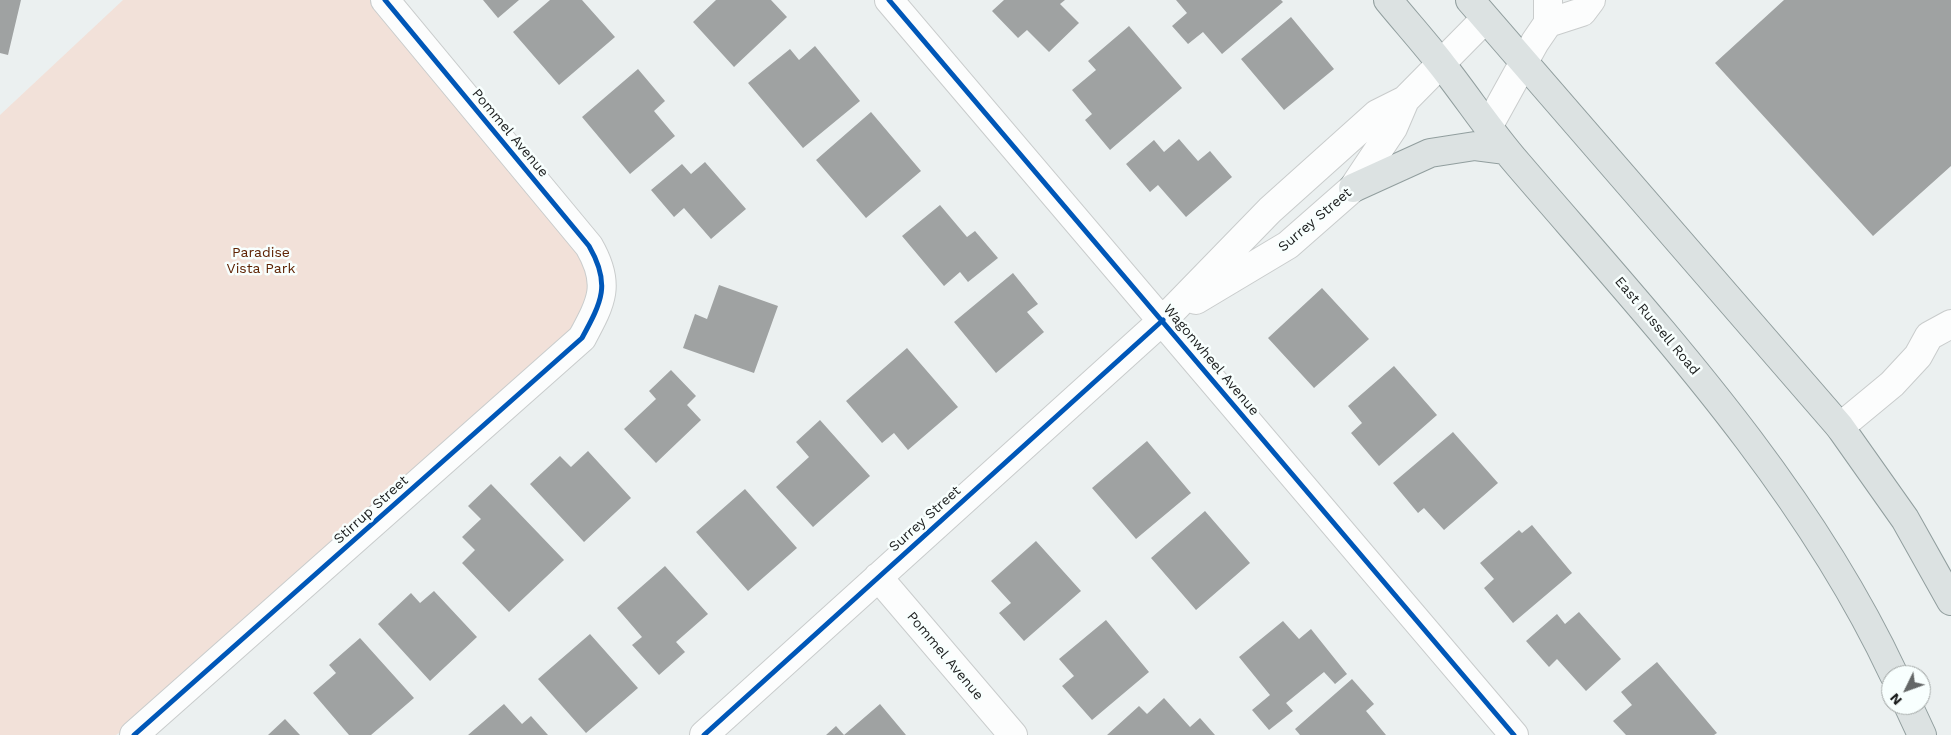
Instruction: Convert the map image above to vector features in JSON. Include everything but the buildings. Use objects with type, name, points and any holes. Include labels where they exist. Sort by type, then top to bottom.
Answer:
[{"type":"main road","name":"East Russell Road","points":[[1388,0],[1441,64],[1506,150],[1690,365],[1748,437],[1796,504],[1838,569],[1889,665]]},
{"type":"main road","points":[[1477,10],[1748,319],[1840,427],[1905,518],[1951,601]]},
{"type":"main road","points":[[1353,188],[1430,153],[1475,146],[1506,150]]},
{"type":"main road","points":[[1913,715],[1922,735]]},
{"type":"street","name":"Pommel Avenue","points":[[385,0],[589,246],[598,261],[603,288]]},
{"type":"street","name":"Wagonwheel Avenue","points":[[889,0],[1514,735]]},
{"type":"street","points":[[1488,127],[1523,63],[1548,11],[1582,12],[1591,0]]},
{"type":"street","name":"Surrey Street","points":[[704,735],[1163,320],[1277,204],[1377,114],[1405,100],[1441,64],[1477,10]]},
{"type":"street","name":"Surrey Street","points":[[1163,320],[1288,245],[1353,188],[1393,128],[1405,100]]},
{"type":"street","name":"Stirrup Street","points":[[134,735],[582,338],[599,305],[603,288]]},
{"type":"street","points":[[1840,427],[1892,384],[1918,356],[1929,336],[1951,324]]},
{"type":"street","name":"Pommel Avenue","points":[[878,577],[1013,735]]},
{"type":"green space","name":"Paradise Vista Park","points":[[123,0],[385,0],[597,255],[598,307],[160,705],[116,735],[0,735],[0,115]]},
{"type":"cycle path","points":[[134,735],[582,338],[599,303],[602,282],[596,259],[589,246],[385,0]]},
{"type":"cycle path","points":[[889,0],[1514,735]]},
{"type":"cycle path","points":[[704,735],[1163,320]]}]
